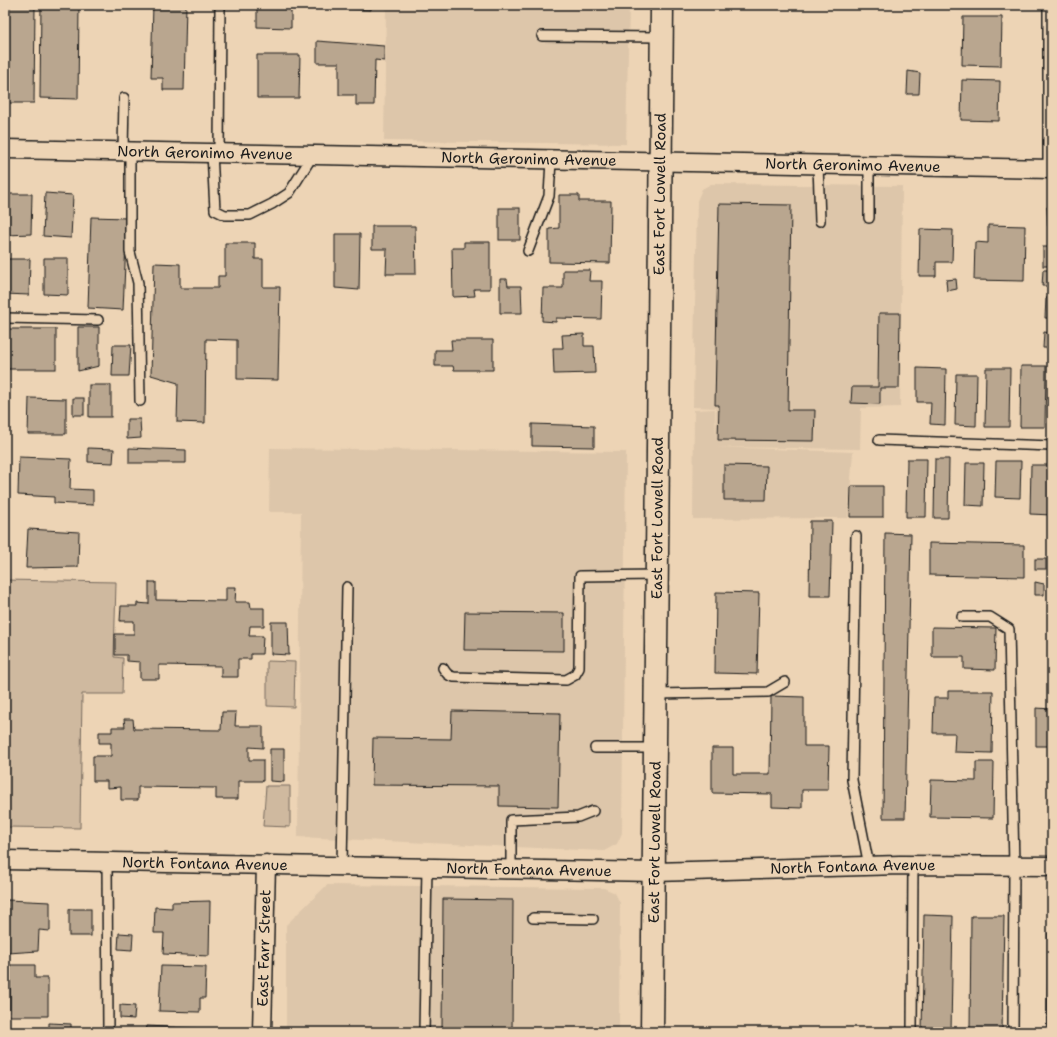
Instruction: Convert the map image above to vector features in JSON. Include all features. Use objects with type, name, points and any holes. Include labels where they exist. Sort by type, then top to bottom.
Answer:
[{"type":"main road","name":"East Fort Lowell Road","points":[[652,1032],[656,748],[659,162],[662,5]]},
{"type":"street","name":"North Geronimo Avenue","points":[[5,149],[1050,169]]},
{"type":"street","name":"North Fontana Avenue","points":[[5,860],[655,872],[913,865],[1052,866]]},
{"type":"street","name":"East Farr Street","points":[[262,1032],[266,864]]},
{"type":"lane","points":[[220,5],[215,210],[225,215],[250,215],[278,200],[289,193],[313,155]]},
{"type":"lane","points":[[1048,5],[1050,169]]},
{"type":"lane","points":[[542,36],[662,37]]},
{"type":"lane","points":[[124,98],[130,252],[138,283],[140,401]]},
{"type":"lane","points":[[528,251],[549,196],[551,160]]},
{"type":"lane","points":[[818,165],[820,222]]},
{"type":"lane","points":[[869,166],[869,218]]},
{"type":"lane","points":[[5,318],[98,320]]},
{"type":"lane","points":[[879,440],[1052,446]]},
{"type":"lane","points":[[856,536],[852,780],[869,866]]},
{"type":"lane","points":[[443,668],[450,676],[454,677],[566,680],[575,675],[579,668],[580,576],[657,575]]},
{"type":"lane","points":[[342,866],[347,587]]},
{"type":"lane","points":[[962,618],[990,617],[1009,629],[1014,866],[1013,1032]]},
{"type":"lane","points":[[656,694],[768,692],[784,682]]},
{"type":"lane","points":[[595,748],[656,748]]},
{"type":"lane","points":[[511,869],[512,820],[578,817],[593,811]]},
{"type":"lane","points":[[107,862],[108,1032]]},
{"type":"lane","points":[[912,1032],[913,865]]},
{"type":"lane","points":[[424,1032],[428,867]]},
{"type":"lane","points":[[533,918],[593,919]]},
{"type":"shaded area","points":[[386,5],[629,5],[626,144],[384,141]]},
{"type":"shaded area","points":[[711,184],[902,186],[900,407],[861,408],[860,449],[715,447],[853,452],[848,518],[693,519],[694,410],[715,409],[716,438],[716,408],[693,407],[697,201],[702,189]]},
{"type":"shaded area","points":[[270,448],[626,452],[622,833],[617,844],[604,851],[298,837],[301,512],[269,512]]},
{"type":"shaded area","points":[[5,580],[116,582],[114,657],[123,658],[122,694],[82,694],[80,828],[5,827]]},
{"type":"shaded area","points":[[267,661],[295,662],[294,707],[267,706]]},
{"type":"shaded area","points":[[266,786],[290,786],[290,827],[263,826]]},
{"type":"shaded area","points":[[327,885],[604,888],[615,893],[620,903],[619,1032],[286,1032],[286,925]]},
{"type":"building","points":[[5,5],[35,5],[34,103],[5,103]]},
{"type":"building","points":[[41,5],[79,5],[78,99],[40,98]]},
{"type":"building","points":[[153,5],[186,5],[184,90],[163,90],[163,78],[151,78]]},
{"type":"building","points":[[257,5],[291,5],[291,28],[257,27]]},
{"type":"building","points":[[325,5],[371,5],[371,10],[325,8]]},
{"type":"building","points":[[963,17],[1002,17],[1001,66],[962,65]]},
{"type":"building","points":[[317,41],[384,46],[384,61],[375,60],[374,105],[356,105],[356,95],[339,95],[339,63],[317,63]]},
{"type":"building","points":[[257,55],[300,55],[299,98],[257,98]]},
{"type":"building","points":[[908,71],[920,73],[919,94],[907,94]]},
{"type":"building","points":[[962,80],[1000,81],[999,121],[961,120]]},
{"type":"building","points":[[45,193],[73,195],[71,238],[43,236]]},
{"type":"building","points":[[7,194],[32,194],[31,234],[6,235]]},
{"type":"building","points":[[559,195],[579,195],[579,201],[611,201],[610,263],[549,262],[549,229],[559,228]]},
{"type":"building","points":[[719,204],[791,205],[788,410],[815,410],[814,441],[718,440],[719,405],[715,405]]},
{"type":"building","points":[[1047,207],[1052,207],[1052,226],[1048,226]]},
{"type":"building","points":[[499,208],[520,208],[520,240],[499,240]]},
{"type":"building","points":[[91,217],[127,218],[123,310],[88,308]]},
{"type":"building","points":[[988,225],[1025,226],[1024,281],[974,280],[975,242],[988,243]]},
{"type":"building","points":[[372,226],[415,226],[416,274],[386,274],[387,249],[372,249]]},
{"type":"building","points":[[920,229],[953,230],[952,262],[936,262],[936,276],[919,276]]},
{"type":"building","points":[[335,234],[360,234],[359,290],[335,288]]},
{"type":"building","points":[[464,242],[490,242],[490,289],[474,289],[475,296],[453,297],[452,248],[464,248]]},
{"type":"building","points":[[225,243],[255,243],[255,259],[263,259],[263,287],[280,287],[278,380],[237,379],[237,340],[206,339],[205,423],[177,422],[178,383],[151,375],[154,263],[180,264],[180,288],[218,288],[218,276],[225,276]]},
{"type":"building","points":[[1043,247],[1052,247],[1052,266],[1043,266]]},
{"type":"building","points":[[44,258],[68,258],[68,295],[44,294]]},
{"type":"building","points":[[6,259],[30,259],[29,295],[5,294]]},
{"type":"building","points":[[563,270],[590,270],[589,281],[602,281],[601,319],[556,318],[556,322],[542,321],[543,288],[563,288]]},
{"type":"building","points":[[1043,270],[1052,270],[1052,286],[1042,286]]},
{"type":"building","points":[[500,279],[507,279],[508,286],[521,286],[522,313],[500,313]]},
{"type":"building","points":[[956,279],[957,289],[947,291],[946,280]]},
{"type":"building","points":[[1046,298],[1052,298],[1052,318],[1045,318]]},
{"type":"building","points":[[879,313],[900,313],[899,388],[880,388],[880,404],[851,403],[852,387],[878,387]]},
{"type":"building","points":[[78,327],[99,327],[99,366],[78,371]]},
{"type":"building","points":[[6,329],[56,329],[56,369],[6,369]]},
{"type":"building","points":[[1044,332],[1052,333],[1052,348],[1043,348]]},
{"type":"building","points":[[584,334],[584,346],[594,346],[595,373],[554,374],[553,348],[563,348],[562,335]]},
{"type":"building","points":[[451,340],[493,340],[493,370],[454,370],[453,366],[435,366],[435,350],[452,350]]},
{"type":"building","points":[[113,345],[131,345],[129,376],[112,376]]},
{"type":"building","points":[[1021,366],[1046,366],[1045,427],[1020,427]]},
{"type":"building","points":[[917,368],[946,369],[945,425],[930,424],[931,402],[917,402]]},
{"type":"building","points":[[986,368],[1010,368],[1009,427],[985,427]]},
{"type":"building","points":[[956,374],[977,374],[976,426],[955,425]]},
{"type":"building","points":[[89,385],[111,385],[111,417],[89,417]]},
{"type":"building","points":[[29,398],[66,399],[66,434],[28,434]]},
{"type":"building","points":[[73,398],[84,398],[84,415],[73,415]]},
{"type":"building","points":[[127,419],[140,419],[141,438],[127,439]]},
{"type":"building","points":[[532,424],[594,426],[594,447],[532,446]]},
{"type":"building","points":[[88,448],[114,449],[113,463],[88,462]]},
{"type":"building","points":[[129,448],[186,450],[186,463],[129,463]]},
{"type":"building","points":[[19,457],[71,459],[70,489],[93,490],[93,505],[54,503],[54,497],[18,495]]},
{"type":"building","points":[[907,459],[927,459],[926,517],[906,517]]},
{"type":"building","points":[[935,459],[949,459],[948,518],[934,518]]},
{"type":"building","points":[[996,461],[1021,461],[1020,498],[995,497]]},
{"type":"building","points":[[966,463],[984,463],[983,506],[965,505]]},
{"type":"building","points":[[724,465],[767,466],[766,500],[724,500]]},
{"type":"building","points":[[1031,465],[1052,465],[1052,515],[1030,514]]},
{"type":"building","points":[[851,486],[883,486],[883,517],[850,517]]},
{"type":"building","points":[[810,521],[832,521],[830,596],[809,596]]},
{"type":"building","points":[[28,529],[79,532],[78,567],[26,568]]},
{"type":"building","points":[[885,533],[911,534],[905,818],[883,818]]},
{"type":"building","points":[[929,543],[1024,545],[1024,577],[929,575]]},
{"type":"building","points":[[1035,559],[1046,559],[1046,569],[1035,569]]},
{"type":"building","points":[[149,582],[156,582],[156,600],[226,601],[226,587],[236,587],[235,602],[250,602],[251,608],[264,608],[264,626],[250,626],[249,636],[263,636],[262,654],[251,654],[251,659],[238,659],[238,677],[221,677],[221,666],[159,665],[159,679],[140,679],[140,662],[127,661],[127,655],[115,655],[115,634],[134,634],[134,621],[120,621],[121,606],[137,606],[137,603],[149,604]]},
{"type":"building","points":[[1035,582],[1044,584],[1044,595],[1035,595]]},
{"type":"building","points":[[716,592],[759,593],[757,674],[715,673]]},
{"type":"building","points":[[1050,600],[1052,600],[1052,647],[1049,647]]},
{"type":"building","points":[[465,612],[564,613],[564,651],[464,650]]},
{"type":"building","points":[[271,622],[288,622],[289,655],[271,654]]},
{"type":"building","points":[[932,627],[996,628],[995,670],[964,669],[964,657],[932,657]]},
{"type":"building","points":[[948,691],[993,691],[992,753],[954,752],[955,733],[933,733],[934,698],[948,698]]},
{"type":"building","points":[[771,696],[804,697],[804,746],[829,746],[828,790],[802,790],[802,808],[772,807],[772,794],[712,793],[712,748],[733,748],[733,774],[770,774]]},
{"type":"building","points":[[1036,708],[1052,709],[1052,746],[1036,746]]},
{"type":"building","points":[[452,711],[560,713],[558,807],[499,806],[499,786],[372,785],[373,738],[451,739]]},
{"type":"building","points":[[222,712],[236,712],[235,726],[263,726],[263,748],[249,747],[249,760],[263,760],[263,781],[238,781],[238,799],[216,799],[216,788],[138,787],[138,800],[121,800],[121,787],[107,788],[107,781],[93,781],[93,756],[111,756],[111,743],[99,743],[99,732],[112,732],[112,727],[125,727],[124,719],[133,719],[134,729],[221,730]]},
{"type":"building","points":[[270,749],[284,749],[284,782],[270,781]]},
{"type":"building","points":[[976,762],[994,762],[993,818],[930,817],[931,780],[976,781]]},
{"type":"building","points":[[443,899],[513,900],[512,1032],[442,1032]]},
{"type":"building","points":[[7,900],[50,902],[50,931],[39,930],[38,951],[8,953]]},
{"type":"building","points":[[210,901],[209,956],[163,954],[164,933],[154,933],[155,907],[172,908],[172,902]]},
{"type":"building","points":[[69,909],[91,909],[91,936],[69,936]]},
{"type":"building","points":[[924,915],[953,916],[951,1032],[922,1032]]},
{"type":"building","points":[[971,916],[1004,916],[1002,1032],[970,1032]]},
{"type":"building","points":[[119,933],[133,934],[132,950],[118,949]]},
{"type":"building","points":[[1048,933],[1052,933],[1052,1032],[1047,1032]]},
{"type":"building","points":[[10,965],[35,965],[35,978],[48,978],[48,1016],[10,1016]]},
{"type":"building","points":[[161,966],[206,967],[205,998],[200,998],[200,1012],[159,1011]]},
{"type":"building","points":[[120,1005],[135,1006],[134,1019],[120,1018]]},
{"type":"building","points":[[49,1023],[71,1024],[71,1032],[11,1032],[49,1029]]},
{"type":"building","points":[[147,1026],[207,1029],[207,1032],[146,1032]]},
{"type":"building","points":[[304,1031],[367,1032],[304,1032]]}]
